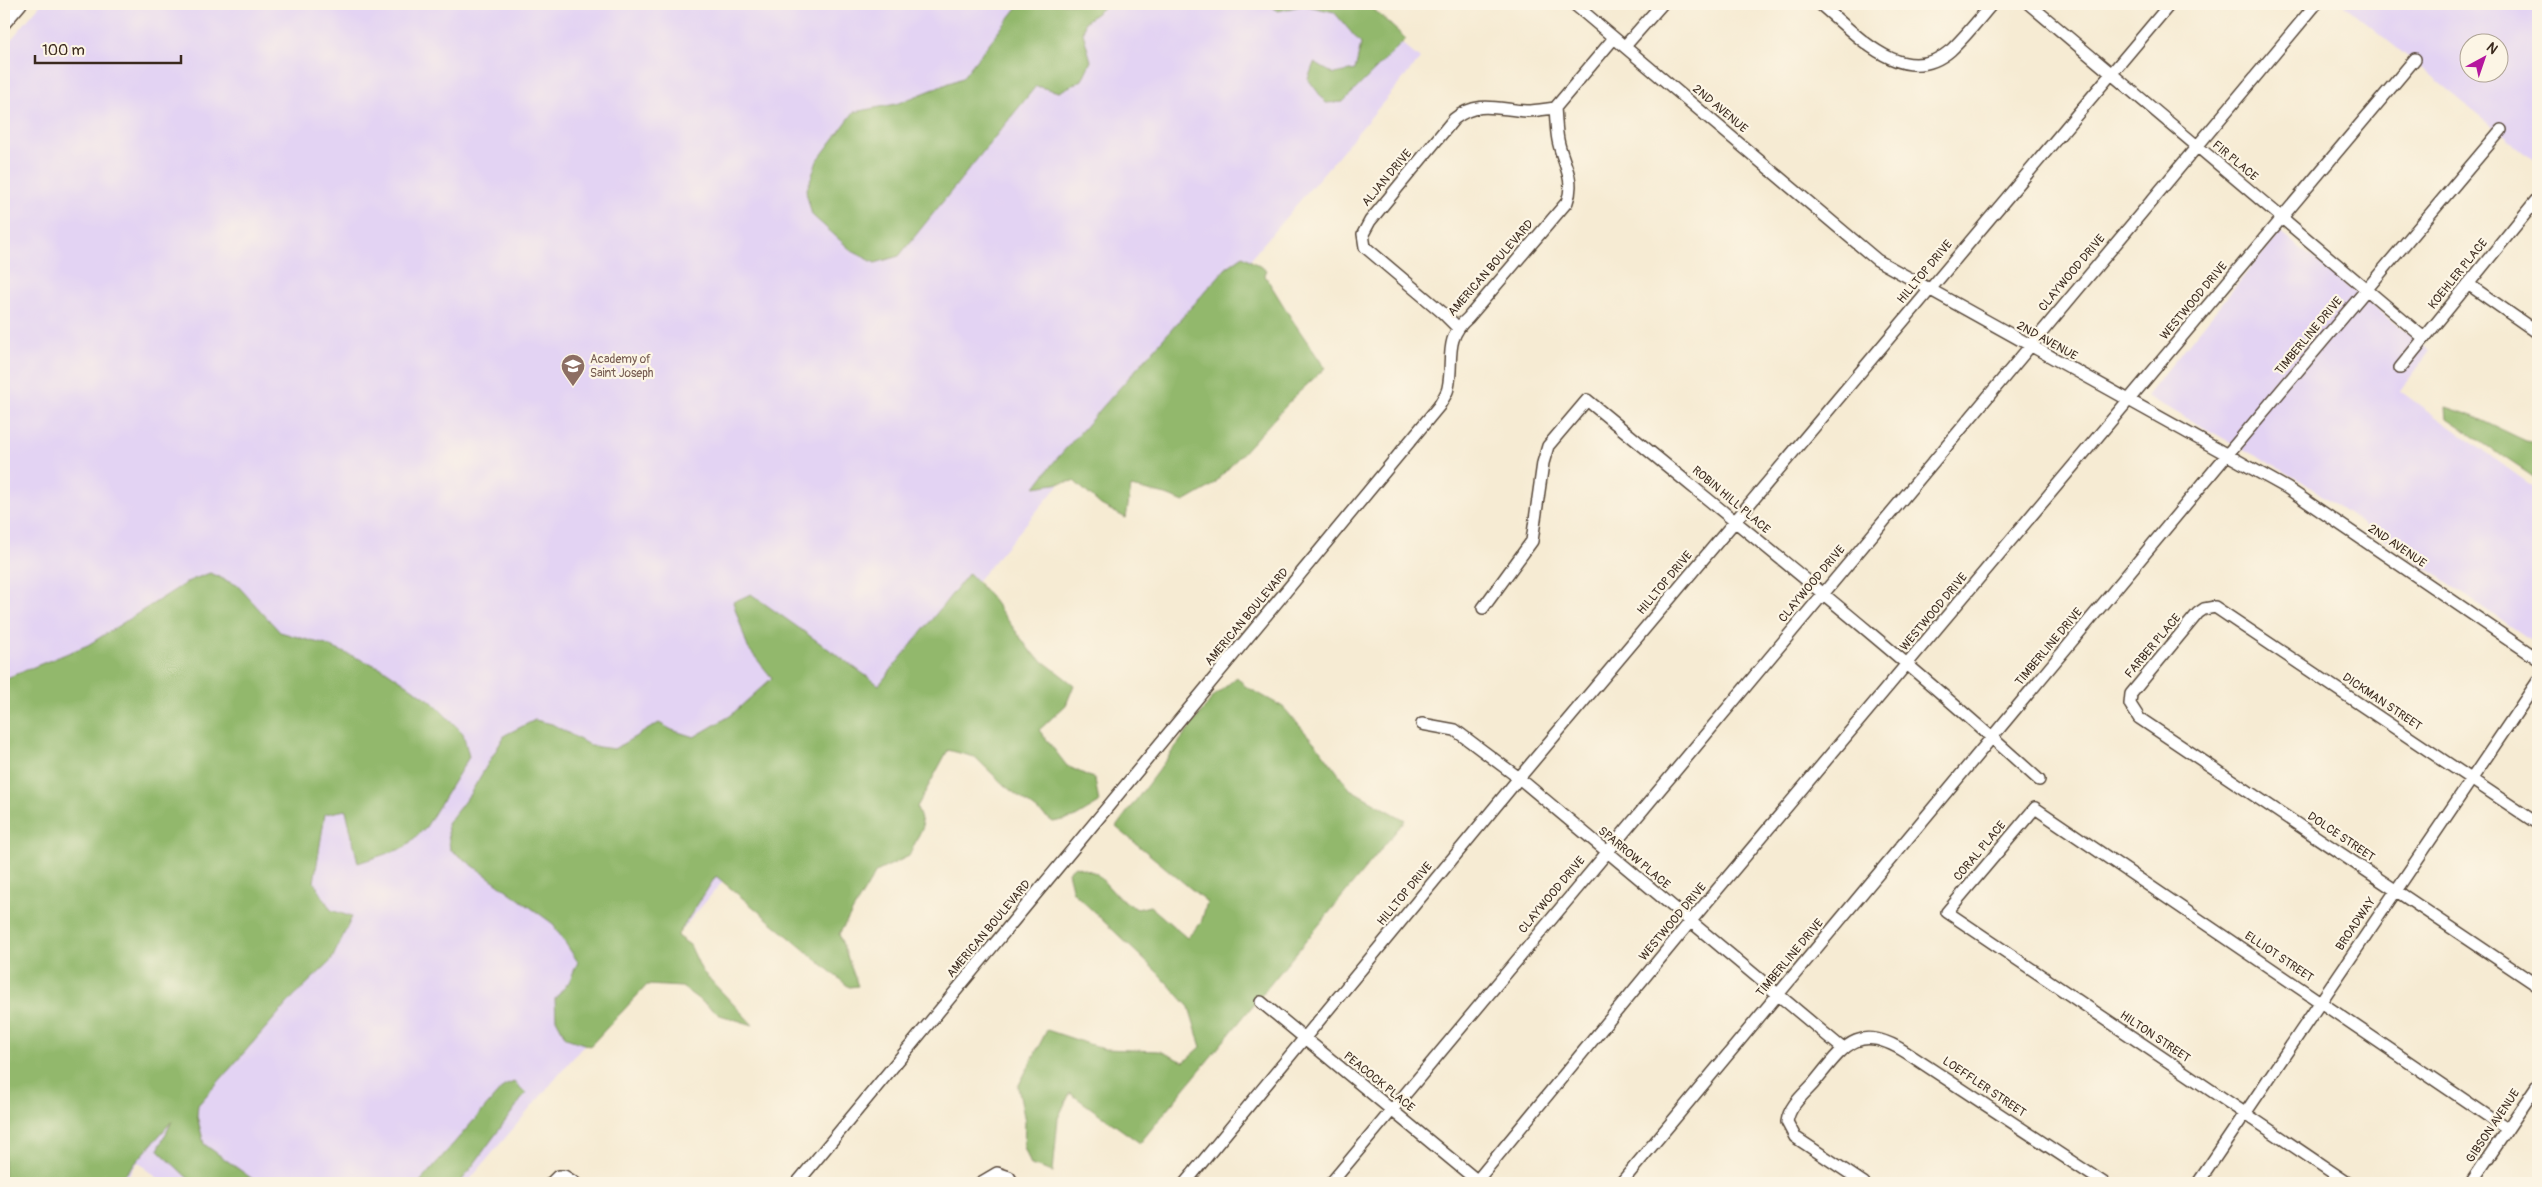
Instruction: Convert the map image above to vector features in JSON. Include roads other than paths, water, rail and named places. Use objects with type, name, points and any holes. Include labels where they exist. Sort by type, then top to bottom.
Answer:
[{"type":"street","points":[[4,24],[20,4]]},
{"type":"street","name":"2ND AVENUE","points":[[1574,4],[1877,260],[2226,456],[2287,488],[2538,659]]},
{"type":"street","points":[[1624,46],[1662,4]]},
{"type":"street","points":[[1820,4],[1879,54],[1897,62],[1918,64],[1935,60],[1949,51],[1992,4]]},
{"type":"street","name":"FIR PLACE","points":[[2029,4],[2424,338]]},
{"type":"street","name":"HILLTOP DRIVE","points":[[1185,1183],[1519,778],[1928,289],[2170,4]]},
{"type":"street","name":"CLAYWOOD DRIVE","points":[[1331,1183],[1605,852],[2316,4]]},
{"type":"street","points":[[1555,108],[1614,38]]},
{"type":"street","name":"WESTWOOD DRIVE","points":[[1477,1182],[1690,922],[2415,59]]},
{"type":"street","name":"ALJAN DRIVE","points":[[1457,327],[1365,247],[1363,234],[1370,220],[1454,119],[1466,110],[1480,106],[1529,111],[1555,108]]},
{"type":"street","name":"AMERICAN BOULEVARD","points":[[797,1183],[1439,406],[1448,390],[1449,354],[1457,327],[1468,318],[1567,202],[1571,191],[1570,177],[1558,140],[1555,108]]},
{"type":"street","name":"TIMBERLINE DRIVE","points":[[1621,1183],[2226,456],[2501,130]]},
{"type":"street","name":"KOEHLER PLACE","points":[[2400,368],[2538,198]]},
{"type":"street","points":[[2468,284],[2538,333]]},
{"type":"street","name":"ROBIN HILL PLACE","points":[[1483,608],[1532,541],[1543,463],[1548,446],[1558,431],[1587,400],[1822,593],[1992,737],[2038,780]]},
{"type":"street","name":"FARBER PLACE","points":[[2132,709],[2131,694],[2198,613],[2209,607]]},
{"type":"street","name":"DICKMAN STREET","points":[[2209,607],[2219,609],[2538,824]]},
{"type":"street","name":"BROADWAY","points":[[2198,1183],[2538,681]]},
{"type":"street","name":"DOLCE STREET","points":[[2132,709],[2139,718],[2538,986]]},
{"type":"street","name":"SPARROW PLACE","points":[[1422,724],[1455,730],[1519,778],[1605,852],[1842,1048]]},
{"type":"street","name":"CORAL PLACE","points":[[1947,912],[2035,808]]},
{"type":"street","name":"ELLIOT STREET","points":[[2035,808],[2507,1129]]},
{"type":"street","name":"HILTON STREET","points":[[1947,912],[2348,1183]]},
{"type":"street","name":"PEACOCK PLACE","points":[[1260,1002],[1477,1182]]},
{"type":"street","name":"LOEFFLER STREET","points":[[1842,1048],[1866,1039],[1886,1040],[2104,1183]]},
{"type":"street","points":[[1842,1048],[1792,1107],[1787,1125],[1795,1137],[1864,1183]]},
{"type":"street","name":"GIBSON AVENUE","points":[[2471,1183],[2538,1084]]},
{"type":"street","points":[[980,1183],[988,1176],[997,1174],[1009,1176],[1013,1183]]},
{"type":"street","points":[[551,1183],[558,1176],[564,1176],[576,1183]]},
{"type":"place","name":"Academy of Saint Joseph","points":[[573,387]]}]
